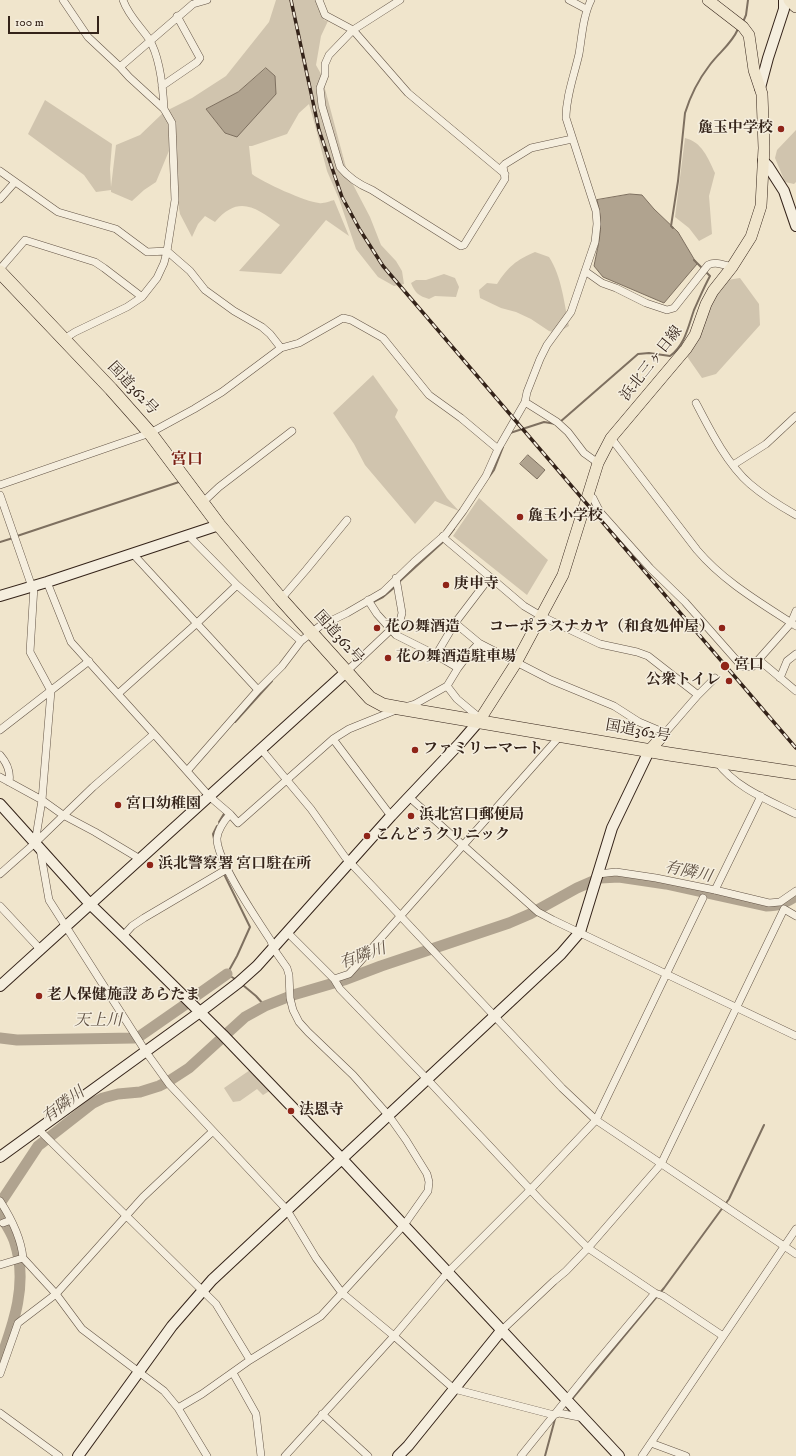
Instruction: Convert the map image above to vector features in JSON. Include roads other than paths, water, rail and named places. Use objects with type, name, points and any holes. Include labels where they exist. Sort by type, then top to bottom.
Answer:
[{"type":"highway","points":[[790,0],[796,6]]},
{"type":"highway","name":"国道362号","points":[[0,270],[150,433],[202,503],[281,599],[370,698],[383,704],[399,708],[480,720],[560,736],[649,751],[796,773]]},
{"type":"main road","name":"浜北三ヶ日線","points":[[480,720],[516,663],[563,575],[598,463],[611,438],[686,349],[695,335],[706,304],[713,291],[732,267],[750,237],[761,206],[763,161],[762,94],[754,70],[748,32],[738,22],[708,0]]},
{"type":"main road","points":[[649,751],[665,733]]},
{"type":"street","points":[[63,0],[88,36],[164,109],[169,116],[172,123],[175,200],[164,263],[157,278],[142,297],[127,307],[75,332],[64,339]]},
{"type":"street","points":[[124,0],[126,8],[150,41],[156,56],[162,86],[164,109]]},
{"type":"street","points":[[120,67],[177,16],[193,4],[207,0]]},
{"type":"street","points":[[319,0],[325,15],[353,30],[408,93],[505,174]]},
{"type":"street","points":[[400,0],[353,30],[329,55],[325,64],[325,75],[320,88],[322,106],[340,167],[344,172],[362,186],[372,190],[461,246],[464,245],[505,179],[503,166],[505,164],[531,148],[572,139]]},
{"type":"street","points":[[569,0],[586,9]]},
{"type":"street","points":[[187,772],[258,690],[282,666],[300,641],[311,632],[383,592],[396,578],[444,538],[486,476],[498,448],[525,402],[529,386],[547,345],[571,312],[595,242],[597,224],[596,211],[566,118],[566,104],[578,55],[586,9],[591,0]]},
{"type":"street","points":[[760,88],[784,8],[784,0]]},
{"type":"street","points":[[162,86],[197,62],[200,58],[177,16]]},
{"type":"street","points":[[763,161],[784,191],[796,226]]},
{"type":"street","points":[[0,171],[58,212],[116,229],[147,252],[167,251],[190,271],[205,290],[234,312],[262,327],[270,334],[281,348]]},
{"type":"street","points":[[0,199],[15,182]]},
{"type":"street","points":[[0,270],[25,240],[95,262],[142,297]]},
{"type":"street","points":[[585,270],[602,284],[616,288],[646,303],[667,310],[674,308],[706,267],[712,263],[719,263],[732,267]]},
{"type":"street","points":[[0,485],[150,433],[194,410],[222,392],[281,348],[299,343],[343,318],[351,320],[383,338],[429,395],[439,404],[461,418],[498,448]]},
{"type":"street","points":[[525,402],[559,424],[584,453],[598,463]]},
{"type":"street","points":[[696,403],[711,431],[733,465],[750,484],[772,501],[796,515]]},
{"type":"street","points":[[733,465],[766,444],[796,416]]},
{"type":"street","points":[[202,503],[292,431]]},
{"type":"street","points":[[611,438],[709,564],[751,597],[793,624]]},
{"type":"street","points":[[588,494],[593,498],[600,512],[650,568],[685,602],[744,667],[752,667],[759,660],[793,624],[796,612]]},
{"type":"street","points":[[0,495],[33,586],[30,652],[51,691],[37,846],[49,900],[65,927],[167,1082],[212,1132],[287,1210],[316,1258],[342,1293],[454,1389],[558,1414],[584,1418]]},
{"type":"street","points":[[281,599],[346,520]]},
{"type":"street","points":[[0,596],[220,525]]},
{"type":"street","points":[[189,536],[237,585],[300,641]]},
{"type":"street","points":[[444,538],[524,606],[600,644],[637,652],[648,656],[698,695]]},
{"type":"street","points":[[133,554],[258,690]]},
{"type":"street","points":[[436,655],[456,623],[490,577]]},
{"type":"street","points":[[0,986],[346,672],[400,621],[402,617],[396,578]]},
{"type":"street","points":[[47,582],[71,642],[119,693],[209,796],[238,823],[333,739],[349,729],[399,708],[416,704],[447,686],[458,668],[479,643]]},
{"type":"street","points":[[119,693],[237,585]]},
{"type":"street","points":[[368,600],[377,614],[396,635],[458,668]]},
{"type":"street","points":[[456,623],[479,643],[516,663],[551,680],[614,706],[639,722],[665,733],[715,678]]},
{"type":"street","points":[[780,678],[787,661],[796,654]]},
{"type":"street","points":[[759,660],[796,691]]},
{"type":"street","points":[[0,730],[89,661]]},
{"type":"street","points":[[0,1157],[40,1132],[238,983],[257,966],[391,816],[480,720],[457,699],[447,686]]},
{"type":"street","points":[[0,874],[37,846],[63,815],[154,734]]},
{"type":"street","points":[[334,979],[349,974],[560,736]]},
{"type":"street","points":[[333,739],[391,816]]},
{"type":"street","points":[[261,749],[311,808],[345,857],[562,1088],[596,1120],[796,1254]]},
{"type":"street","points":[[78,1456],[172,1326],[202,1290],[561,954],[580,932],[597,877],[601,858],[612,828],[649,751]]},
{"type":"street","points":[[0,755],[8,767],[10,776],[9,782]]},
{"type":"street","points":[[717,761],[721,768],[747,789],[796,814]]},
{"type":"street","points":[[0,777],[42,800],[63,815],[140,859]]},
{"type":"street","points":[[715,890],[761,796]]},
{"type":"street","points":[[409,797],[537,910],[796,1036]]},
{"type":"street","points":[[0,804],[90,904],[200,1012],[342,1159],[619,1456]]},
{"type":"street","points":[[178,1408],[202,1394],[250,1360],[321,1316],[404,1225],[428,1191],[429,1182],[427,1174],[389,1116],[353,1075],[299,1022],[290,997],[290,976],[287,968],[273,948],[271,942],[227,870],[220,852],[217,838],[222,823],[230,814]]},
{"type":"street","points":[[123,936],[132,926],[144,918],[227,870]]},
{"type":"street","points":[[597,877],[616,872],[656,878],[769,902],[782,906],[796,916]]},
{"type":"street","points":[[398,1456],[408,1446],[501,1331],[566,1271],[588,1248],[660,1164],[736,1008],[782,906],[796,891]]},
{"type":"street","points":[[285,1456],[394,1336],[448,1272],[531,1189],[596,1120],[703,898]]},
{"type":"street","points":[[0,906],[40,949]]},
{"type":"street","points":[[287,932],[334,979],[340,989],[588,1248],[723,1336]]},
{"type":"street","points":[[40,1132],[50,1140],[216,1304],[250,1360]]},
{"type":"street","points":[[0,1374],[18,1323],[56,1294],[143,1197],[212,1132]]},
{"type":"street","points":[[1,1203],[8,1221],[22,1248],[23,1258],[56,1294],[82,1329],[164,1392],[178,1408],[207,1456]]},
{"type":"street","points":[[642,1456],[796,1229]]},
{"type":"street","points":[[0,1264],[23,1258]]},
{"type":"street","points":[[520,1456],[558,1414],[567,1400],[658,1294]]},
{"type":"street","points":[[233,1373],[256,1414],[261,1456]]},
{"type":"street","points":[[0,1413],[59,1456]]},
{"type":"street","points":[[322,1414],[368,1456]]},
{"type":"street","points":[[651,1443],[686,1456]]},
{"type":"waterway","points":[[743,22],[746,15],[748,0]]},
{"type":"waterway","points":[[673,228],[671,226],[678,181],[685,113],[692,95],[702,77],[713,61],[732,40],[738,29]]},
{"type":"waterway","points":[[560,422],[638,354],[649,353],[670,356],[675,352],[683,341],[694,310],[710,276],[694,260]]},
{"type":"waterway","points":[[510,433],[544,422],[556,424]]},
{"type":"waterway","points":[[489,477],[494,470],[503,447]]},
{"type":"waterway","points":[[17,536],[179,482]]},
{"type":"waterway","points":[[447,538],[454,529]]},
{"type":"waterway","points":[[0,542],[13,538]]},
{"type":"waterway","points":[[399,582],[444,541]]},
{"type":"waterway","points":[[371,603],[383,597],[395,587]]},
{"type":"waterway","points":[[235,722],[272,681]]},
{"type":"waterway","points":[[219,822],[225,812]]},
{"type":"waterway","points":[[214,839],[213,834],[217,826]]},
{"type":"waterway","points":[[220,860],[222,870]]},
{"type":"waterway","points":[[224,874],[250,927],[227,974],[235,979]]},
{"type":"waterway","name":"有隣川","points":[[0,1206],[1,1202],[38,1146],[93,1103],[103,1098],[118,1094],[140,1092],[169,1081],[189,1068],[245,1017],[265,1006],[293,995],[344,980],[509,923],[530,914],[577,888],[600,878],[619,877],[666,884],[766,906],[782,904],[796,896]]},
{"type":"waterway","name":"天上川","points":[[193,998],[227,974]]},
{"type":"waterway","points":[[244,986],[265,1006]]},
{"type":"waterway","name":"天上川","points":[[0,1038],[17,1040],[134,1038],[140,1036],[186,1004]]},
{"type":"waterway","points":[[572,1399],[664,1288],[729,1199],[764,1125]]},
{"type":"waterway","name":"有隣川","points":[[0,1212],[15,1243],[19,1258],[20,1273],[18,1303],[0,1361]]},
{"type":"waterway","points":[[545,1456],[555,1419]]},
{"type":"railway","points":[[291,0],[319,130],[342,197],[360,230],[383,266],[796,748]]},
{"type":"place","name":"麁玉中学校","points":[[781,129]]},
{"type":"place","name":"麁玉小学校","points":[[520,517]]},
{"type":"place","name":"庚申寺","points":[[446,585]]},
{"type":"place","name":"花の舞酒造","points":[[377,628]]},
{"type":"place","name":"コーポラスナカヤ（和食処仲屋）","points":[[722,628]]},
{"type":"place","name":"花の舞酒造駐車場","points":[[388,658]]},
{"type":"place","name":"宮口","points":[[725,666]]},
{"type":"place","name":"公衆トイレ","points":[[729,681]]},
{"type":"place","name":"ファミリーマート","points":[[415,750]]},
{"type":"place","name":"宮口幼稚園","points":[[118,805]]},
{"type":"place","name":"浜北宮口郵便局","points":[[411,816]]},
{"type":"place","name":"こんどうクリニック","points":[[367,836]]},
{"type":"place","name":"浜北警察署 宮口駐在所","points":[[150,865]]},
{"type":"place","name":"老人保健施設 あらたま","points":[[39,996]]},
{"type":"place","name":"法恩寺","points":[[291,1111]]},
{"type":"district","name":"宮口","points":[[187,461]]}]
